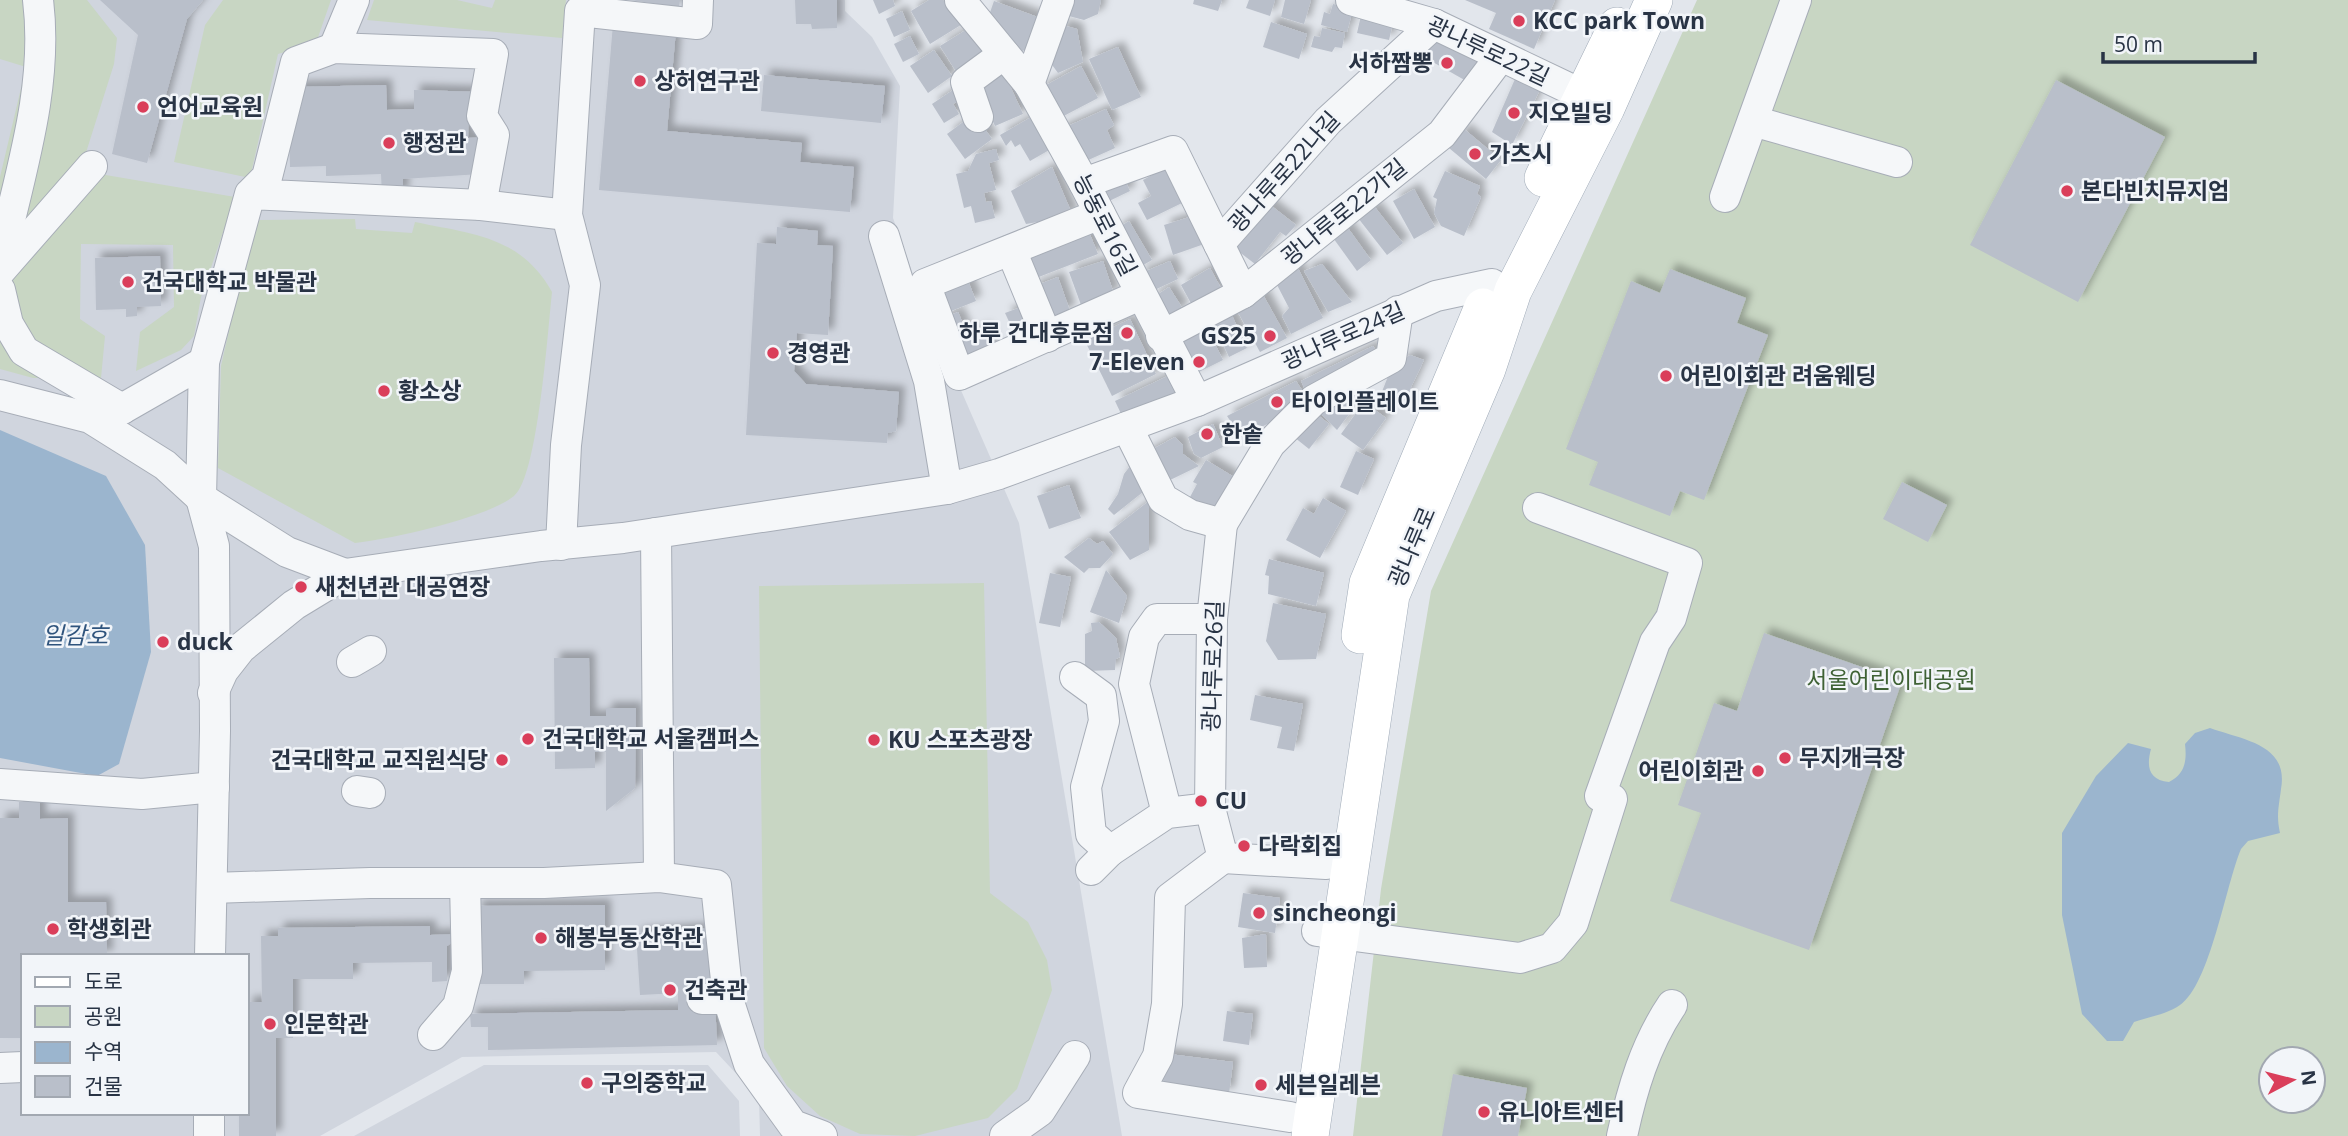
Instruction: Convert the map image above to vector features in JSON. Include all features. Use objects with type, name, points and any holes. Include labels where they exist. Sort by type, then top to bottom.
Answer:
[{"type":"main road","name":"광나루로","points":[[1328,933],[1326,864],[1367,583],[1503,288],[1583,95],[1630,0]]},
{"type":"main road","name":"광나루로","points":[[1296,1130],[1328,933],[1391,595],[1487,369],[1503,288],[1606,108],[1654,0]]},
{"type":"street","points":[[0,262],[40,77],[43,40],[38,0]]},
{"type":"street","points":[[334,48],[355,0]]},
{"type":"street","points":[[561,545],[566,445],[585,285],[567,215],[581,5],[697,24],[698,0]]},
{"type":"street","name":"능동로16길","points":[[960,0],[1029,84],[1084,183],[1197,401]]},
{"type":"street","points":[[1029,84],[1059,0]]},
{"type":"street","name":"광나루로22길","points":[[1351,0],[1436,12],[1501,56],[1583,95]]},
{"type":"street","points":[[1725,197],[1752,121],[1786,3]]},
{"type":"street","name":"광나루로22나길","points":[[1084,183],[1172,151],[1219,244],[1328,121],[1436,12]]},
{"type":"street","points":[[211,954],[214,546],[201,498],[204,362],[267,189],[296,62],[334,48],[492,54],[482,116],[494,135],[481,205]]},
{"type":"street","points":[[978,117],[966,82],[1004,54]]},
{"type":"street","name":"광나루로22가길","points":[[1161,336],[1243,293],[1442,134],[1501,56]]},
{"type":"street","points":[[1752,121],[1898,162]]},
{"type":"street","points":[[0,271],[92,166]]},
{"type":"street","points":[[267,189],[481,205],[567,215]]},
{"type":"street","points":[[1100,215],[925,284],[958,375],[1140,295]]},
{"type":"street","points":[[884,236],[929,381],[947,489]]},
{"type":"street","points":[[1219,244],[1243,293]]},
{"type":"street","points":[[1011,250],[1046,337]]},
{"type":"street","name":"광나루로24길","points":[[345,574],[541,545],[561,545],[844,507],[947,489],[999,474],[1197,401],[1436,296],[1503,288]]},
{"type":"street","points":[[0,290],[8,324],[24,351],[122,410]]},
{"type":"street","points":[[1127,427],[1163,499],[1190,514],[1222,524],[1270,444],[1314,400],[1391,358],[1398,311]]},
{"type":"street","points":[[90,418],[122,410],[204,362]]},
{"type":"street","points":[[0,395],[90,418],[165,465],[201,498],[287,552],[345,574]]},
{"type":"street","points":[[1328,933],[1520,957],[1552,948],[1573,923],[1612,799],[1600,796],[1655,642],[1671,618],[1687,563],[1538,508]]},
{"type":"street","name":"광나루로26길","points":[[1222,524],[1212,619],[1210,808],[1223,858]]},
{"type":"street","points":[[656,533],[659,877]]},
{"type":"street","points":[[213,693],[223,671],[241,648],[294,605],[345,574]]},
{"type":"street","points":[[1167,813],[1134,684],[1144,637],[1157,619],[1212,619]]},
{"type":"street","points":[[1075,677],[1101,696],[1104,722],[1086,787],[1091,835],[1101,861],[1167,813],[1210,808]]},
{"type":"street","points":[[1101,696],[1134,684]]},
{"type":"street","points":[[0,785],[142,794],[214,787]]},
{"type":"street","points":[[1296,1130],[1138,1093],[1158,1056],[1163,1030],[1167,1004],[1170,898],[1223,858],[1326,864]]},
{"type":"street","points":[[212,888],[544,883],[715,872],[715,999],[749,1064],[793,1130],[822,1136]]},
{"type":"street","points":[[433,1035],[458,1006],[472,971],[465,883]]},
{"type":"street","points":[[1622,1136],[1633,1088],[1658,1025],[1672,1005]]},
{"type":"street","points":[[1005,1136],[1040,1111],[1075,1056]]},
{"type":"street","points":[[0,1068],[21,1067]]},
{"type":"street","points":[[209,1115],[209,1136]]},
{"type":"shaded area","name":"건국대학교 서울캠퍼스","points":[[0,0],[845,0],[845,11],[872,37],[900,86],[893,218],[925,308],[1019,523],[1122,1136],[760,1136],[759,1098],[716,1052],[462,1057],[320,1136],[0,1136]]},
{"type":"shaded area","name":"구의중학교","points":[[484,1065],[708,1065],[739,1101],[740,1136],[354,1136]]},
{"type":"green space","points":[[0,0],[87,0],[117,38],[114,64],[83,162],[94,173],[235,197],[201,297],[194,336],[181,350],[136,371],[140,332],[174,307],[173,245],[81,244],[80,319],[105,336],[101,378],[33,378],[0,369],[0,177],[26,67],[0,59]]},
{"type":"green space","points":[[223,0],[331,0],[316,43],[278,54],[250,178],[174,162],[205,25]]},
{"type":"green space","points":[[374,0],[457,0],[492,8],[495,0],[566,0],[562,38],[367,20]]},
{"type":"green space","name":"서울어린이대공원","points":[[1697,0],[2348,0],[2348,1136],[1353,1136],[1381,889],[1431,591]]},
{"type":"green space","points":[[355,219],[356,229],[412,233],[415,222],[493,240],[526,259],[540,273],[552,292],[536,433],[530,461],[514,496],[483,512],[461,519],[414,532],[355,543],[218,468],[221,366],[253,224],[260,220]]},
{"type":"green space","name":"KU 스포츠광장","points":[[984,583],[990,893],[1028,922],[1047,960],[1052,990],[1017,1089],[988,1118],[915,1136],[860,1134],[820,1116],[787,1086],[764,1048],[759,586]]},
{"type":"water","name":"일감호","points":[[0,430],[106,476],[145,545],[151,652],[119,764],[97,776],[0,758]]},
{"type":"water","points":[[2210,728],[2261,746],[2278,762],[2282,774],[2278,816],[2280,833],[2248,841],[2241,849],[2209,956],[2191,994],[2175,1008],[2134,1022],[2123,1041],[2107,1041],[2082,1014],[2062,915],[2062,833],[2096,776],[2128,743],[2151,749],[2151,772],[2157,779],[2169,782],[2179,775],[2184,766],[2185,744],[2195,733]]},
{"type":"building","name":"언어교육원","points":[[100,0],[203,0],[187,19],[147,163],[112,154],[138,35]]},
{"type":"building","points":[[630,0],[680,0],[679,7]]},
{"type":"building","points":[[795,0],[837,0],[837,28],[812,29],[811,24],[796,24]]},
{"type":"building","points":[[873,0],[893,0],[895,6],[879,14]]},
{"type":"building","points":[[929,0],[943,0],[947,6],[952,3],[964,23],[930,44],[911,11]]},
{"type":"building","points":[[1069,0],[1101,0],[1098,14],[1084,20],[1065,15]]},
{"type":"building","points":[[1194,0],[1222,0],[1218,11],[1193,4]]},
{"type":"building","points":[[1249,0],[1275,0],[1270,16],[1246,8]]},
{"type":"building","points":[[1285,0],[1311,0],[1304,24],[1281,17]]},
{"type":"building","name":"KCC park Town","points":[[1465,0],[1555,0],[1534,49],[1489,29],[1496,13]]},
{"type":"building","points":[[994,1],[1043,19],[1028,48],[1019,53],[987,21]]},
{"type":"building","points":[[1333,4],[1353,9],[1347,32],[1321,25],[1324,12],[1330,14]]},
{"type":"building","points":[[902,11],[910,30],[894,37],[886,19]]},
{"type":"building","points":[[1362,11],[1394,18],[1389,40],[1357,33]]},
{"type":"building","points":[[1271,22],[1307,34],[1299,59],[1263,47]]},
{"type":"building","name":"상허연구관","points":[[613,24],[676,30],[667,131],[802,143],[800,162],[854,167],[850,212],[599,190]]},
{"type":"building","points":[[1062,25],[1077,29],[1083,62],[1058,73],[1050,62]]},
{"type":"building","points":[[969,28],[986,55],[957,73],[940,46]]},
{"type":"building","points":[[1322,28],[1345,33],[1342,48],[1335,47],[1332,52],[1311,47],[1314,36],[1320,37]]},
{"type":"building","points":[[910,36],[919,54],[903,62],[894,44]]},
{"type":"building","points":[[1435,39],[1478,63],[1468,82],[1424,57]]},
{"type":"building","points":[[1118,47],[1141,97],[1112,110],[1089,59]]},
{"type":"building","points":[[934,50],[952,76],[928,93],[910,66]]},
{"type":"building","points":[[1081,66],[1098,98],[1056,120],[1039,89]]},
{"type":"building","name":"지오빌딩","points":[[1518,72],[1543,84],[1512,145],[1492,132]]},
{"type":"building","points":[[1004,73],[1023,114],[995,126],[976,85]]},
{"type":"building","points":[[764,75],[885,86],[881,123],[761,111]]},
{"type":"building","name":"본다빈치뮤지엄","points":[[2056,80],[2165,137],[2078,302],[1970,245]]},
{"type":"building","name":"행정관","points":[[386,85],[387,110],[414,109],[414,90],[484,92],[469,105],[468,138],[489,137],[480,174],[403,179],[403,195],[382,195],[381,174],[326,176],[326,166],[290,167],[288,98],[293,87]]},
{"type":"building","points":[[953,90],[960,100],[953,104],[959,114],[944,123],[932,104]]},
{"type":"building","points":[[1106,109],[1114,125],[1107,130],[1115,148],[1075,166],[1059,130]]},
{"type":"building","points":[[974,114],[992,139],[965,159],[947,134]]},
{"type":"building","points":[[1033,116],[1051,149],[1030,161],[1020,144],[1015,147],[1011,140],[1006,146],[1000,135]]},
{"type":"building","name":"가츠시","points":[[1464,129],[1501,160],[1486,179],[1449,148]]},
{"type":"building","points":[[996,149],[999,160],[989,163],[996,190],[984,193],[986,202],[991,201],[995,218],[975,223],[971,206],[964,208],[956,174],[968,171],[976,154]]},
{"type":"building","points":[[1174,163],[1183,180],[1173,185],[1182,203],[1147,220],[1138,203],[1151,196],[1143,180]]},
{"type":"building","points":[[1052,167],[1073,216],[1026,224],[1011,191]]},
{"type":"building","points":[[1445,171],[1480,186],[1477,194],[1481,197],[1464,236],[1441,226],[1434,213],[1437,199],[1433,197]]},
{"type":"building","points":[[1122,174],[1130,191],[1105,203],[1097,187]]},
{"type":"building","points":[[1414,189],[1435,227],[1414,239],[1393,201]]},
{"type":"building","points":[[1264,200],[1296,225],[1286,236],[1280,232],[1255,264],[1229,244]]},
{"type":"building","points":[[1374,206],[1403,243],[1387,255],[1358,218]]},
{"type":"building","points":[[1196,215],[1207,243],[1173,255],[1164,225]]},
{"type":"building","points":[[1129,221],[1152,260],[1138,268],[1115,230]]},
{"type":"building","points":[[1345,224],[1371,260],[1357,271],[1331,235]]},
{"type":"building","name":"경영관","points":[[777,227],[818,231],[817,245],[833,246],[828,335],[797,333],[794,371],[806,384],[899,392],[896,431],[888,433],[887,443],[746,435],[757,243],[776,244]]},
{"type":"building","points":[[1089,232],[1098,254],[1031,280],[1024,258]]},
{"type":"building","name":"건국대학교 박물관","points":[[160,256],[161,306],[137,307],[137,316],[126,317],[126,309],[96,310],[95,258]]},
{"type":"building","points":[[1103,261],[1114,294],[1081,305],[1069,272]]},
{"type":"building","points":[[1170,261],[1178,279],[1148,293],[1139,274]]},
{"type":"building","points":[[1296,264],[1323,318],[1291,334],[1282,316],[1289,308],[1276,283]]},
{"type":"building","points":[[1322,264],[1352,302],[1328,312],[1304,271]]},
{"type":"building","points":[[1210,268],[1222,290],[1193,307],[1181,285]]},
{"type":"building","points":[[1670,269],[1746,298],[1737,323],[1768,335],[1704,500],[1680,491],[1670,516],[1589,485],[1598,462],[1566,449],[1631,281],[1660,293]]},
{"type":"building","points":[[1058,277],[1070,311],[1043,320],[1032,287]]},
{"type":"building","points":[[967,278],[976,301],[946,313],[937,290]]},
{"type":"building","points":[[1169,287],[1183,309],[1165,320],[1151,299]]},
{"type":"building","points":[[1262,293],[1287,338],[1260,352],[1235,307]]},
{"type":"building","points":[[1021,307],[1028,324],[1013,330],[1005,313]]},
{"type":"building","points":[[1230,311],[1247,348],[1229,357],[1212,320]]},
{"type":"building","points":[[958,312],[968,335],[985,328],[994,350],[959,365],[940,320]]},
{"type":"building","points":[[1130,319],[1156,374],[1112,396],[1085,341]]},
{"type":"building","points":[[1204,322],[1223,360],[1191,376],[1172,337]]},
{"type":"building","points":[[1373,346],[1379,355],[1307,394],[1301,381]]},
{"type":"building","points":[[1410,355],[1424,360],[1403,404],[1381,394],[1391,369]]},
{"type":"building","points":[[1172,374],[1181,393],[1124,420],[1115,401]]},
{"type":"building","name":"타이인플레이트","points":[[1296,381],[1304,393],[1294,411],[1241,437],[1227,416]]},
{"type":"building","points":[[1350,389],[1359,401],[1337,430],[1318,411]]},
{"type":"building","points":[[1364,402],[1386,418],[1363,450],[1341,434]]},
{"type":"building","points":[[1309,408],[1329,424],[1309,449],[1289,433]]},
{"type":"building","points":[[1213,424],[1223,447],[1201,458],[1194,454],[1188,437]]},
{"type":"building","points":[[1175,437],[1183,445],[1183,454],[1199,466],[1168,481],[1144,454]]},
{"type":"building","points":[[1356,451],[1374,459],[1358,495],[1340,487]]},
{"type":"building","points":[[1206,460],[1234,477],[1216,516],[1193,502],[1190,497],[1197,484],[1193,482]]},
{"type":"building","points":[[1134,461],[1153,484],[1114,515],[1108,509],[1118,494],[1124,474]]},
{"type":"building","points":[[1902,482],[1947,505],[1928,542],[1883,519]]},
{"type":"building","points":[[1069,485],[1081,518],[1049,529],[1037,496]]},
{"type":"building","points":[[1323,498],[1346,511],[1320,558],[1286,540],[1303,508],[1314,514]]},
{"type":"building","points":[[1149,501],[1149,550],[1130,560],[1109,532]]},
{"type":"building","points":[[1089,538],[1097,544],[1103,541],[1113,554],[1100,568],[1089,568],[1084,573],[1064,557]]},
{"type":"building","points":[[1269,559],[1324,573],[1316,606],[1268,594],[1269,576],[1265,575]]},
{"type":"building","points":[[1106,570],[1127,596],[1119,623],[1090,612]]},
{"type":"building","points":[[1050,573],[1071,577],[1060,627],[1039,623]]},
{"type":"building","points":[[1273,603],[1326,614],[1316,659],[1278,660],[1266,641]]},
{"type":"building","points":[[1099,622],[1116,638],[1120,657],[1116,659],[1115,670],[1085,671],[1085,634],[1092,631],[1091,623]]},
{"type":"building","name":"무지개극장","points":[[1764,633],[1902,681],[1809,950],[1670,901],[1701,813],[1678,805],[1714,703],[1737,711]]},
{"type":"building","points":[[554,658],[589,658],[590,716],[606,716],[606,708],[636,708],[635,788],[606,811],[606,752],[595,752],[595,768],[555,769]]},
{"type":"building","points":[[1255,695],[1303,704],[1294,751],[1277,748],[1282,727],[1250,720]]},
{"type":"building","name":"학생회관","points":[[19,802],[40,802],[40,819],[68,818],[68,902],[106,902],[107,954],[21,954],[21,1038],[0,1038],[0,818],[19,818]]},
{"type":"building","name":"sincheongi","points":[[1243,893],[1280,898],[1275,933],[1238,927]]},
{"type":"building","name":"해봉부동산학관","points":[[605,905],[605,970],[524,971],[524,984],[477,984],[476,906]]},
{"type":"building","name":"인문학관","points":[[430,926],[430,935],[464,934],[447,946],[447,981],[432,982],[432,962],[353,963],[353,979],[293,979],[293,1038],[276,1038],[276,1136],[239,1136],[239,1115],[248,1115],[248,1002],[262,1002],[261,936],[278,936],[278,928]]},
{"type":"building","name":"건축관","points":[[712,928],[717,1045],[488,1050],[488,1027],[471,1027],[470,1014],[678,1010],[678,993],[640,995],[636,933]]},
{"type":"building","points":[[1266,934],[1267,967],[1244,968],[1242,938]]},
{"type":"building","points":[[1227,1011],[1253,1014],[1249,1045],[1223,1041]]},
{"type":"building","points":[[1161,1053],[1233,1062],[1229,1094],[1157,1085]]},
{"type":"building","name":"유니아트센터","points":[[1453,1074],[1527,1088],[1518,1136],[1442,1136]]},
{"type":"place","name":"KCC park Town","points":[[1519,21]]},
{"type":"place","name":"서하짬뽕","points":[[1447,63]]},
{"type":"place","name":"상허연구관","points":[[640,81]]},
{"type":"place","name":"언어교육원","points":[[143,107]]},
{"type":"place","name":"지오빌딩","points":[[1514,113]]},
{"type":"place","name":"행정관","points":[[389,143]]},
{"type":"place","name":"가츠시","points":[[1475,154]]},
{"type":"place","name":"본다빈치뮤지엄","points":[[2067,191]]},
{"type":"place","name":"건국대학교 박물관","points":[[128,282]]},
{"type":"place","name":"하루 건대후문점","points":[[1127,333]]},
{"type":"place","name":"GS25","points":[[1270,336]]},
{"type":"place","name":"경영관","points":[[773,353]]},
{"type":"place","name":"7-Eleven","points":[[1199,362]]},
{"type":"place","name":"어린이회관 려움웨딩","points":[[1666,376]]},
{"type":"place","name":"황소상","points":[[384,391]]},
{"type":"place","name":"타이인플레이트","points":[[1277,402]]},
{"type":"place","name":"한솥","points":[[1207,434]]},
{"type":"place","name":"새천년관 대공연장","points":[[301,587]]},
{"type":"place","name":"duck","points":[[163,642]]},
{"type":"place","name":"건국대학교 서울캠퍼스","points":[[528,739]]},
{"type":"place","name":"KU 스포츠광장","points":[[874,740]]},
{"type":"place","name":"무지개극장","points":[[1785,758]]},
{"type":"place","name":"건국대학교 교직원식당","points":[[502,760]]},
{"type":"place","name":"어린이회관","points":[[1758,771]]},
{"type":"place","name":"CU","points":[[1201,801]]},
{"type":"place","name":"다락회집","points":[[1244,846]]},
{"type":"place","name":"sincheongi","points":[[1259,913]]},
{"type":"place","name":"학생회관","points":[[53,929]]},
{"type":"place","name":"해봉부동산학관","points":[[541,938]]},
{"type":"place","name":"건축관","points":[[670,990]]},
{"type":"place","name":"인문학관","points":[[270,1024]]},
{"type":"place","name":"구의중학교","points":[[587,1083]]},
{"type":"place","name":"세븐일레븐","points":[[1261,1085]]},
{"type":"place","name":"유니아트센터","points":[[1484,1112]]}]
